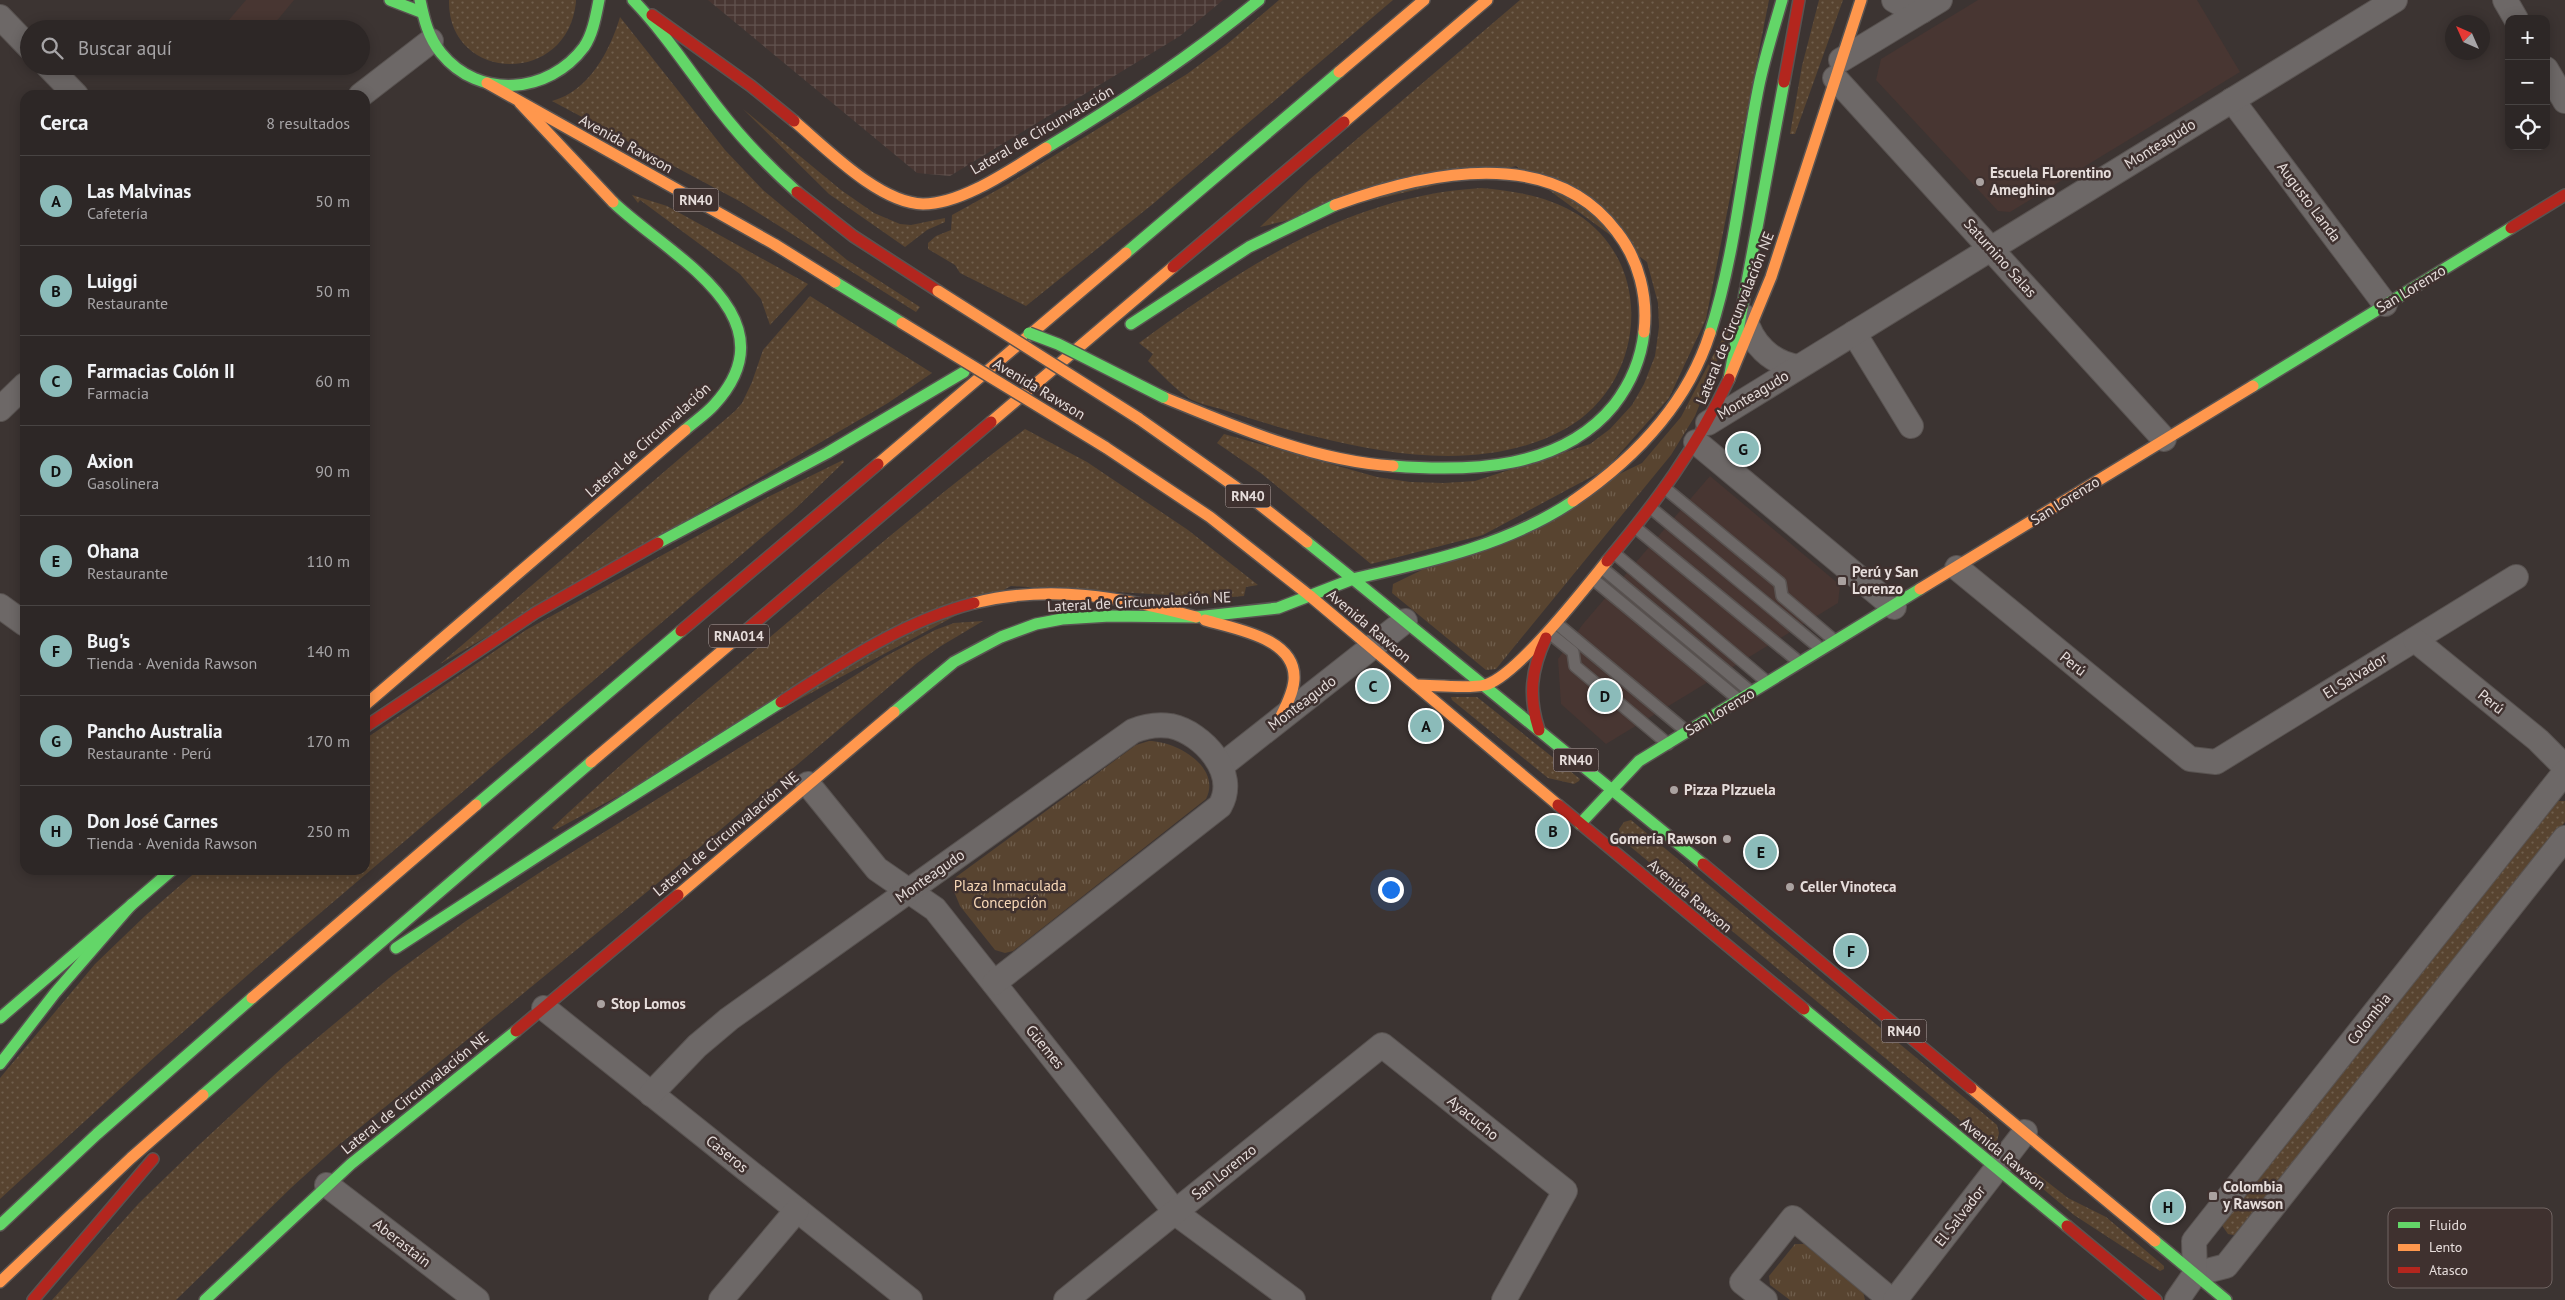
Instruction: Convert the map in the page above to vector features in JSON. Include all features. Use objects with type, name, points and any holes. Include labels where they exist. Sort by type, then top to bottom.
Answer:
[{"type":"main road","points":[[390,0],[420,12]]},
{"type":"main road","name":"RN40","points":[[420,0],[420,12],[431,41],[444,59],[468,77],[498,86],[521,86],[546,79],[567,65],[584,47],[595,24],[599,0]]},
{"type":"main road","name":"Lateral de Circunvalación","points":[[635,2],[751,86],[866,180],[886,193],[902,200],[921,203],[945,200],[1006,172],[1109,110],[1182,62],[1259,0]]},
{"type":"main road","name":"RNA014","points":[[0,1225],[97,1134],[361,904],[1424,0]]},
{"type":"main road","name":"RNA014","points":[[0,1282],[131,1158],[298,1012],[1487,0]]},
{"type":"main road","name":"Lateral de Circunvalación NE","points":[[205,1300],[327,1185],[544,1008],[935,675],[969,653],[1001,637],[1036,624],[1062,619],[1196,617],[1278,608],[1353,579],[1460,553],[1508,535],[1556,512],[1587,493],[1622,466],[1665,420],[1692,374],[1717,315],[1728,264],[1759,87],[1782,0]]},
{"type":"main road","points":[[1729,379],[1746,320],[1781,87],[1799,0]]},
{"type":"main road","name":"Lateral de Circunvalación NE","points":[[1484,685],[1498,679],[1556,623],[1666,489],[1702,432],[1729,379],[1746,320],[1774,268],[1861,0]]},
{"type":"main road","name":"Avenida Rawson","points":[[635,2],[730,123],[775,171],[820,212],[853,238],[1138,418],[1254,500],[1613,789],[2226,1300]]},
{"type":"main road","name":"Avenida Rawson","points":[[487,83],[774,244],[1175,491],[1245,541],[1580,824],[2156,1300]]},
{"type":"main road","name":"Lateral de Circunvalación","points":[[370,701],[714,405],[731,381],[737,367],[740,352],[738,327],[720,296],[703,279],[624,213],[573,163],[516,99]]},
{"type":"main road","points":[[959,304],[1058,344],[1163,397],[1262,437],[1322,455],[1368,464],[1406,469],[1449,470],[1519,461],[1553,450],[1589,429],[1617,403],[1627,388],[1642,353],[1646,336],[1647,316],[1641,279],[1632,257],[1609,222],[1576,195],[1558,186],[1515,174],[1469,173],[1431,178],[1383,188],[1311,216],[1231,257],[1122,330]]},
{"type":"main road","name":"San Lorenzo","points":[[1580,824],[1639,761],[1894,607],[2164,439],[2565,195]]},
{"type":"main road","points":[[370,724],[562,597],[633,556],[840,448],[890,419],[1007,343],[1086,287]]},
{"type":"main road","points":[[938,466],[1098,347]]},
{"type":"main road","points":[[298,1012],[477,893],[866,650],[912,625],[954,609],[995,598],[1035,594],[1112,597],[1148,604],[1196,617],[1266,640],[1288,654],[1293,666],[1294,678],[1279,720]]},
{"type":"main road","points":[[1539,730],[1532,712],[1531,679],[1535,660],[1548,632]]},
{"type":"main road","points":[[1416,685],[1484,685]]},
{"type":"main road","points":[[0,1018],[166,875]]},
{"type":"main road","points":[[0,1064],[55,993],[132,904]]},
{"type":"main road","points":[[33,1300],[231,1070]]},
{"type":"street","points":[[1894,0],[1908,8],[1931,5]]},
{"type":"street","name":"Monteagudo","points":[[1702,432],[1798,367],[2395,0]]},
{"type":"street","points":[[2505,0],[2514,15]]},
{"type":"street","points":[[1838,69],[1931,5]]},
{"type":"street","points":[[0,17],[20,38]]},
{"type":"street","points":[[367,90],[431,41]]},
{"type":"street","name":"Saturnino Salas","points":[[1838,69],[1991,248],[2164,439]]},
{"type":"street","points":[[57,75],[71,90]]},
{"type":"street","points":[[2550,76],[2565,101]]},
{"type":"street","name":"Augusto Landa","points":[[2232,100],[2386,304]]},
{"type":"street","name":"Monteagudo","points":[[1746,320],[1756,342],[1768,355],[1798,367]]},
{"type":"street","points":[[1854,333],[1911,426]]},
{"type":"street","points":[[0,409],[20,390]]},
{"type":"street","points":[[1702,432],[1894,607]]},
{"type":"street","name":"Perú","points":[[1957,568],[2190,759]]},
{"type":"street","name":"El Salvador","points":[[2190,759],[2216,762],[2516,577]]},
{"type":"street","points":[[0,606],[20,620]]},
{"type":"street","name":"Monteagudo","points":[[1221,766],[1313,696],[1405,621]]},
{"type":"street","name":"Perú","points":[[2415,640],[2538,740],[2565,767]]},
{"type":"street","name":"Monteagudo","points":[[651,1094],[697,1046],[729,1019],[1133,731],[1156,725],[1184,730],[1206,747],[1225,773],[1226,788],[1220,806],[994,983]]},
{"type":"street","name":"Colombia","points":[[2195,1274],[2194,1240],[2565,772]]},
{"type":"street","name":"Güemes","points":[[808,784],[877,869],[935,909],[1176,1212],[1292,1300]]},
{"type":"street","points":[[2177,1300],[2195,1274],[2226,1266],[2565,838]]},
{"type":"street","name":"Caseros","points":[[544,1008],[910,1300]]},
{"type":"street","name":"San Lorenzo","points":[[1066,1300],[1382,1045]]},
{"type":"street","name":"Ayacucho","points":[[1382,1045],[1565,1191],[1504,1300]]},
{"type":"street","name":"El Salvador","points":[[1895,1300],[2025,1132]]},
{"type":"street","name":"Aberastain","points":[[327,1185],[477,1300]]},
{"type":"street","points":[[721,1300],[796,1210]]},
{"type":"street","points":[[1765,1300],[1742,1282],[1793,1218],[1891,1300]]},
{"type":"lane","points":[[1666,489],[1780,583],[1782,596],[1836,642]]},
{"type":"lane","points":[[1651,508],[1822,650]]},
{"type":"lane","points":[[1636,527],[1800,664]]},
{"type":"lane","points":[[1614,553],[1769,683]]},
{"type":"lane","points":[[1602,568],[1752,693]]},
{"type":"lane","points":[[1593,579],[1740,700]]},
{"type":"lane","points":[[1556,623],[1687,732]]},
{"type":"lane","points":[[1548,632],[1573,652],[1575,666],[1668,744]]},
{"type":"shaded area","points":[[246,0],[294,0],[277,20],[229,20]]},
{"type":"shaded area","points":[[708,0],[1223,0],[1180,36],[950,176],[917,173]]},
{"type":"shaded area","points":[[1978,0],[2197,0],[2240,72],[2010,212],[1998,211],[1876,80],[1881,59]]},
{"type":"shaded area","points":[[1710,476],[1840,585],[1838,603],[1606,744],[1561,704],[1558,659],[1583,624]]},
{"type":"green space","points":[[449,0],[576,0],[576,2],[568,30],[552,50],[531,61],[508,64],[486,59],[467,47],[454,27]]},
{"type":"green space","points":[[1279,0],[1393,0],[1154,203],[1026,306],[960,273],[955,265],[928,249],[928,243],[936,236],[951,230],[952,215],[1008,184],[1187,74],[1226,45]]},
{"type":"green space","points":[[1520,0],[1769,0],[1706,319],[1669,398],[1606,469],[1483,535],[1371,564],[1262,474],[1217,443],[1224,434],[1377,477],[1410,482],[1444,483],[1475,481],[1590,444],[1610,429],[1632,405],[1644,384],[1655,356],[1659,327],[1658,303],[1647,262],[1516,166],[1260,227],[1310,179]]},
{"type":"green space","points":[[1819,0],[1843,0],[1795,134],[1790,134],[1802,66]]},
{"type":"green space","points":[[620,17],[725,150],[763,190],[847,260],[920,307],[916,312],[741,202],[552,101],[565,96],[577,88],[596,68],[604,56]]},
{"type":"green space","points":[[743,109],[841,190],[874,213],[900,224],[911,225],[945,218],[945,222],[927,230],[905,247],[829,194]]},
{"type":"green space","points":[[1481,188],[1530,195],[1566,208],[1577,214],[1603,236],[1620,263],[1629,293],[1631,324],[1625,355],[1612,384],[1592,409],[1565,429],[1536,442],[1506,450],[1475,455],[1411,454],[1347,444],[1282,428],[1190,399],[1148,361],[1153,354],[1139,343],[1218,288],[1299,240],[1342,221],[1386,205],[1432,194]]},
{"type":"green space","points":[[632,195],[667,206],[808,284],[770,325],[761,299],[740,274],[640,200],[638,203]]},
{"type":"green space","points":[[810,296],[932,373],[888,403],[440,664],[735,411],[742,403],[752,382],[763,350]]},
{"type":"green space","points":[[1730,329],[1695,416],[1671,455],[1496,669],[1486,670],[1392,593],[1393,584],[1642,463],[1681,417],[1719,344]]},
{"type":"green space","points":[[1025,429],[1087,462],[1188,530],[1258,585],[1246,587],[1244,596],[1221,598],[1011,586],[555,830],[552,828],[608,776],[842,576],[932,501]]},
{"type":"green space","points":[[843,460],[844,462],[794,510],[370,871],[370,736],[526,630],[768,497]]},
{"type":"green space","points":[[983,621],[917,663],[659,882],[334,1149],[292,1187],[176,1300],[52,1300],[139,1203],[286,1064],[394,974],[466,921],[542,871],[886,656],[935,630],[954,623]]},
{"type":"green space","points":[[1451,697],[1477,697],[1580,779],[1579,781],[1574,784],[1548,778],[1452,700]]},
{"type":"green space","name":"Plaza Inmaculada Concepción","points":[[1149,741],[1172,746],[1194,758],[1208,776],[1209,787],[1206,799],[1013,951],[1005,953],[995,950],[960,906],[953,889],[956,877],[1136,745]]},
{"type":"green space","points":[[2556,801],[2565,801],[2565,822],[2238,1236],[2228,1234],[2221,1224]]},
{"type":"green space","points":[[1631,820],[1997,1125],[1999,1133],[1997,1141],[1991,1144],[1985,1141],[1620,838],[1619,829],[1624,822]]},
{"type":"green space","points":[[192,875],[365,875],[157,1055],[0,1199],[0,1078],[95,964],[146,915]]},
{"type":"green space","points":[[2029,1171],[2036,1173],[2068,1198],[2106,1217],[2164,1266],[2164,1269],[2160,1271],[2074,1215],[2028,1176]]},
{"type":"green space","points":[[1795,1244],[1804,1244],[1863,1291],[1865,1300],[1790,1300],[1770,1285],[1769,1276]]},
{"type":"traffic: fast","points":[[390,0],[421,12]]},
{"type":"traffic: fast","points":[[420,0],[425,21],[433,41],[441,53],[457,68],[474,78],[494,84],[514,85],[533,82],[552,74],[569,63],[584,47],[590,36],[599,0]]},
{"type":"traffic: fast","points":[[633,0],[667,39],[736,131],[797,192]]},
{"type":"traffic: fast","points":[[1046,148],[1156,78],[1259,0]]},
{"type":"traffic: fast","points":[[1710,333],[1726,272],[1759,85],[1782,0]]},
{"type":"traffic: fast","points":[[1126,253],[1339,72]]},
{"type":"traffic: fast","points":[[1729,379],[1784,82]]},
{"type":"traffic: fast","points":[[613,202],[691,266],[715,290],[733,316],[741,343],[735,373],[714,405],[685,430]]},
{"type":"traffic: fast","points":[[1131,324],[1249,247],[1335,205]]},
{"type":"traffic: fast","points":[[2253,386],[2511,228]]},
{"type":"traffic: fast","points":[[835,282],[902,323]]},
{"type":"traffic: fast","points":[[1393,466],[1422,468],[1483,466],[1512,462],[1541,454],[1568,443],[1592,427],[1620,397],[1638,362],[1644,332]]},
{"type":"traffic: fast","points":[[1029,333],[1058,344],[1163,397]]},
{"type":"traffic: fast","points":[[658,543],[827,453],[964,372]]},
{"type":"traffic: fast","points":[[1307,542],[1353,579],[1410,566],[1495,541],[1548,516],[1573,501]]},
{"type":"traffic: fast","points":[[894,712],[954,662],[1001,637],[1036,624],[1062,619],[1110,616],[1196,617],[1278,608],[1353,579]]},
{"type":"traffic: fast","points":[[1353,579],[1703,864]]},
{"type":"traffic: fast","points":[[1580,824],[1639,761],[1920,589]]},
{"type":"traffic: fast","points":[[476,805],[681,631]]},
{"type":"traffic: fast","points":[[396,948],[781,702]]},
{"type":"traffic: fast","points":[[203,1095],[591,762]]},
{"type":"traffic: fast","points":[[0,1018],[166,875]]},
{"type":"traffic: fast","points":[[0,1064],[55,993],[132,904]]},
{"type":"traffic: fast","points":[[0,1225],[97,1134],[252,998]]},
{"type":"traffic: fast","points":[[1804,1009],[2067,1226]]},
{"type":"traffic: fast","points":[[205,1300],[351,1164],[516,1031]]},
{"type":"traffic: fast","points":[[2155,1241],[2226,1300]]},
{"type":"traffic: slow","points":[[1339,72],[1424,0]]},
{"type":"traffic: slow","points":[[1344,122],[1487,0]]},
{"type":"traffic: slow","points":[[1729,379],[1771,277],[1861,0]]},
{"type":"traffic: slow","points":[[487,83],[774,244],[835,282]]},
{"type":"traffic: slow","points":[[520,103],[613,202]]},
{"type":"traffic: slow","points":[[794,121],[837,159],[871,184],[906,201],[923,204],[938,202],[971,192],[1003,175],[1046,148]]},
{"type":"traffic: slow","points":[[1335,205],[1407,183],[1445,176],[1484,173],[1522,176],[1557,186],[1590,204],[1625,243],[1636,267],[1643,292],[1645,306],[1644,332]]},
{"type":"traffic: slow","points":[[878,464],[1126,253]]},
{"type":"traffic: slow","points":[[991,422],[1173,267]]},
{"type":"traffic: slow","points":[[938,291],[1138,418]]},
{"type":"traffic: slow","points":[[902,323],[1105,447]]},
{"type":"traffic: slow","points":[[1573,501],[1617,467],[1656,428],[1673,407],[1687,384],[1700,359],[1710,333]]},
{"type":"traffic: slow","points":[[1920,589],[2253,386]]},
{"type":"traffic: slow","points":[[1163,397],[1247,431],[1304,450],[1363,463],[1393,466]]},
{"type":"traffic: slow","points":[[1138,418],[1254,500],[1307,542]]},
{"type":"traffic: slow","points":[[370,701],[685,430]]},
{"type":"traffic: slow","points":[[1105,447],[1210,517],[1310,596]]},
{"type":"traffic: slow","points":[[1416,685],[1478,686],[1485,685],[1498,678],[1514,666],[1549,630],[1607,561]]},
{"type":"traffic: slow","points":[[974,603],[1030,594],[1085,595],[1141,604],[1196,617]]},
{"type":"traffic: slow","points":[[1310,596],[1558,805]]},
{"type":"traffic: slow","points":[[1205,620],[1262,638],[1286,654],[1292,666],[1294,680],[1290,696],[1279,720]]},
{"type":"traffic: slow","points":[[591,762],[743,633]]},
{"type":"traffic: slow","points":[[678,895],[894,712]]},
{"type":"traffic: slow","points":[[252,998],[476,805]]},
{"type":"traffic: slow","points":[[1971,1088],[2155,1241]]},
{"type":"traffic: slow","points":[[0,1282],[131,1158],[203,1095]]},
{"type":"traffic: jam","points":[[1784,82],[1799,0]]},
{"type":"traffic: jam","points":[[652,15],[751,86],[794,121]]},
{"type":"traffic: jam","points":[[1173,267],[1344,122]]},
{"type":"traffic: jam","points":[[797,192],[853,236],[938,291]]},
{"type":"traffic: jam","points":[[2511,228],[2565,195]]},
{"type":"traffic: jam","points":[[1607,561],[1674,474],[1717,404],[1729,379]]},
{"type":"traffic: jam","points":[[743,633],[991,422]]},
{"type":"traffic: jam","points":[[681,631],[878,464]]},
{"type":"traffic: jam","points":[[370,724],[535,613],[658,543]]},
{"type":"traffic: jam","points":[[781,702],[850,658],[898,632],[948,611],[974,603]]},
{"type":"traffic: jam","points":[[1539,730],[1532,694],[1534,672],[1546,638]]},
{"type":"traffic: jam","points":[[1558,805],[1804,1009]]},
{"type":"traffic: jam","points":[[1703,864],[1971,1088]]},
{"type":"traffic: jam","points":[[516,1031],[678,895]]},
{"type":"traffic: jam","points":[[33,1300],[153,1159]]},
{"type":"traffic: jam","points":[[2067,1226],[2156,1300]]},
{"type":"place","name":"Escuela FLorentino Ameghino","points":[[1980,182]]},
{"type":"place","name":"Pancho Australia","points":[[1743,449]]},
{"type":"place","name":"Perú y San Lorenzo","points":[[1842,581]]},
{"type":"place","name":"Farmacias Colón II","points":[[1373,686]]},
{"type":"place","name":"Axion","points":[[1605,696]]},
{"type":"place","name":"Las Malvinas","points":[[1426,726]]},
{"type":"place","name":"Pizza PIzzuela","points":[[1674,790]]},
{"type":"place","name":"Luiggi","points":[[1553,831]]},
{"type":"place","name":"Gomería Rawson","points":[[1727,839]]},
{"type":"place","name":"Ohana","points":[[1761,852]]},
{"type":"place","name":"Celler Vinoteca","points":[[1790,887]]},
{"type":"place","name":"Bug's","points":[[1851,951]]},
{"type":"place","name":"Stop Lomos","points":[[601,1004]]},
{"type":"place","name":"Colombia y Rawson","points":[[2213,1196]]},
{"type":"place","name":"Don José Carnes","points":[[2168,1207]]}]
